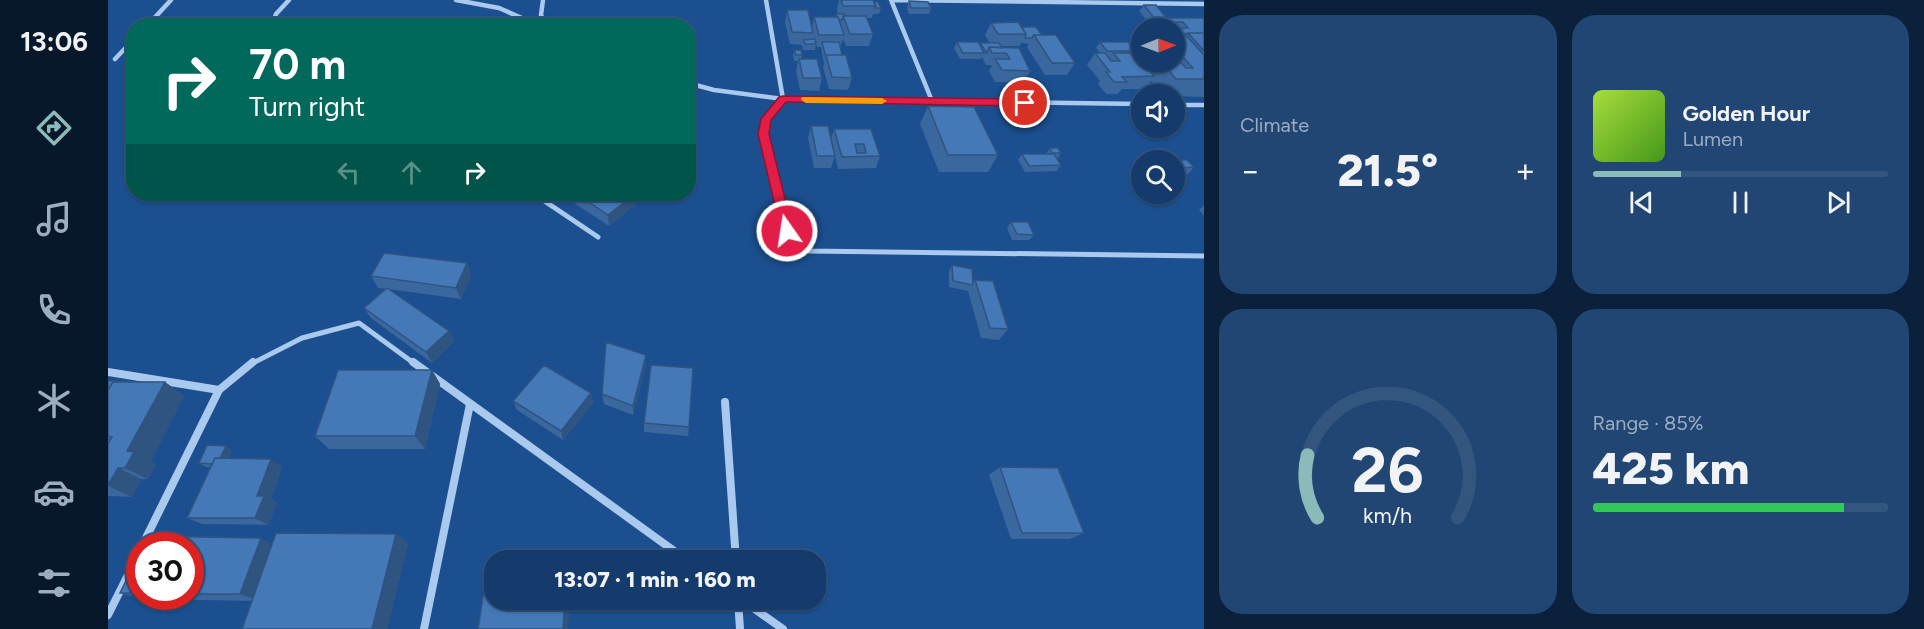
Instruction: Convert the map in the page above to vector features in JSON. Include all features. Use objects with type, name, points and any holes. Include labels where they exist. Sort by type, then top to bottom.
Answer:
[{"type":"street","points":[[154,18],[171,0]]},
{"type":"street","points":[[275,18],[289,0]]},
{"type":"street","points":[[456,0],[489,4],[526,18]]},
{"type":"street","points":[[542,18],[543,0]]},
{"type":"street","points":[[766,0],[783,99]]},
{"type":"street","points":[[932,101],[891,0],[1204,3]]},
{"type":"street","points":[[115,59],[126,47]]},
{"type":"street","points":[[696,85],[714,90],[783,99],[1131,104]]},
{"type":"street","points":[[783,99],[766,119],[763,134],[787,231],[793,242],[809,251],[1204,256]]},
{"type":"street","points":[[1185,105],[1204,105]]},
{"type":"street","points":[[544,201],[598,237]]},
{"type":"street","points":[[149,532],[219,390],[256,360],[302,338],[359,323],[673,550]]},
{"type":"street","points":[[108,372],[219,390]]},
{"type":"street","points":[[725,402],[735,550]]},
{"type":"street","points":[[424,629],[470,404]]},
{"type":"street","points":[[108,615],[126,579]]},
{"type":"street","points":[[740,610],[740,629]]},
{"type":"street","points":[[755,610],[783,629]]},
{"type":"building","points":[[841,0],[873,0],[876,6],[843,6]]},
{"type":"building","points":[[909,1],[928,2],[931,8],[911,8]]},
{"type":"building","points":[[874,2],[878,2],[881,8],[875,8]]},
{"type":"building","points":[[1144,5],[1156,5],[1166,18],[1154,18]]},
{"type":"building","points":[[787,10],[808,10],[813,33],[792,32]]},
{"type":"building","points":[[836,14],[844,14],[845,16],[839,20]]},
{"type":"building","points":[[843,16],[866,16],[873,34],[850,34]]},
{"type":"building","points":[[814,17],[838,17],[844,35],[819,35]]},
{"type":"building","points":[[1185,18],[1204,18],[1204,33],[1185,34],[1185,28],[1188,28],[1185,24]]},
{"type":"building","points":[[1018,22],[1026,34],[998,34],[991,23]]},
{"type":"building","points":[[1022,27],[1036,27],[1042,35],[1025,38],[1026,34]]},
{"type":"building","points":[[1188,33],[1204,33],[1204,51]]},
{"type":"building","points":[[1185,34],[1204,55],[1204,79],[1176,79],[1170,72],[1185,72],[1185,67],[1193,68],[1185,59]]},
{"type":"building","points":[[1034,35],[1056,35],[1075,63],[1052,63]]},
{"type":"building","points":[[815,39],[816,44],[805,44],[803,40]]},
{"type":"building","points":[[822,42],[839,42],[842,55],[826,55],[826,57]]},
{"type":"building","points":[[957,42],[978,42],[984,53],[963,53]]},
{"type":"building","points":[[1100,42],[1128,42],[1131,45],[1131,51],[1107,51]]},
{"type":"building","points":[[980,43],[999,43],[1002,48],[989,47],[987,53]]},
{"type":"building","points":[[989,47],[1019,48],[1030,71],[1002,70],[995,59],[1010,59],[1006,53],[992,53]]},
{"type":"building","points":[[794,50],[801,50],[802,55],[796,55]]},
{"type":"building","points":[[1095,53],[1105,53],[1111,61],[1120,61],[1113,53],[1130,53],[1131,72],[1151,72],[1154,76],[1122,77],[1127,82],[1114,82],[1106,72],[1110,72]]},
{"type":"building","points":[[826,55],[846,55],[852,78],[832,77]]},
{"type":"building","points":[[799,59],[817,59],[822,78],[803,78]]},
{"type":"building","points":[[928,106],[974,107],[998,155],[948,155]]},
{"type":"building","points":[[811,126],[828,126],[835,156],[817,156]]},
{"type":"building","points":[[834,129],[871,129],[880,156],[842,157]],"holes":[[[855,144],[864,144],[866,153],[857,153]]]},
{"type":"building","points":[[1050,148],[1058,148],[1061,153],[1052,153]]},
{"type":"building","points":[[1022,154],[1054,154],[1061,165],[1029,166]]},
{"type":"building","points":[[1185,160],[1187,160],[1194,167],[1185,168]]},
{"type":"building","points":[[587,201],[626,201],[608,215]]},
{"type":"building","points":[[1011,222],[1028,222],[1034,235],[1017,234]]},
{"type":"building","points":[[384,253],[467,263],[456,288],[371,276]]},
{"type":"building","points":[[952,265],[972,269],[972,285],[953,281]]},
{"type":"building","points":[[975,280],[993,281],[1008,329],[990,328]]},
{"type":"building","points":[[387,288],[449,331],[426,352],[364,308]]},
{"type":"building","points":[[606,342],[646,355],[633,406],[602,394]]},
{"type":"building","points":[[544,365],[591,393],[561,431],[513,401]]},
{"type":"building","points":[[651,365],[693,368],[689,427],[644,423]]},
{"type":"building","points":[[338,370],[432,370],[415,436],[315,436]]},
{"type":"building","points":[[108,381],[117,381],[113,382],[108,390]]},
{"type":"building","points":[[113,382],[165,382],[127,451],[134,452],[125,468],[118,468],[108,485],[108,444],[112,437],[108,436],[108,390]]},
{"type":"building","points":[[207,445],[226,446],[220,458],[215,458],[212,464],[199,463]]},
{"type":"building","points":[[215,458],[271,459],[257,496],[264,496],[255,518],[187,518]]},
{"type":"building","points":[[1000,467],[1058,468],[1084,533],[1022,533]]},
{"type":"building","points":[[276,533],[396,534],[372,629],[242,629]]},
{"type":"building","points":[[204,537],[261,538],[240,594],[204,594]]},
{"type":"building","points":[[126,581],[126,593],[120,593]]},
{"type":"building","points":[[484,589],[484,610],[564,610],[563,629],[478,629]]},
{"type":"slow traffic","points":[[806,100],[882,101]]},
{"type":"route","points":[[787,231],[763,134],[766,119],[783,99],[1025,103]]}]
